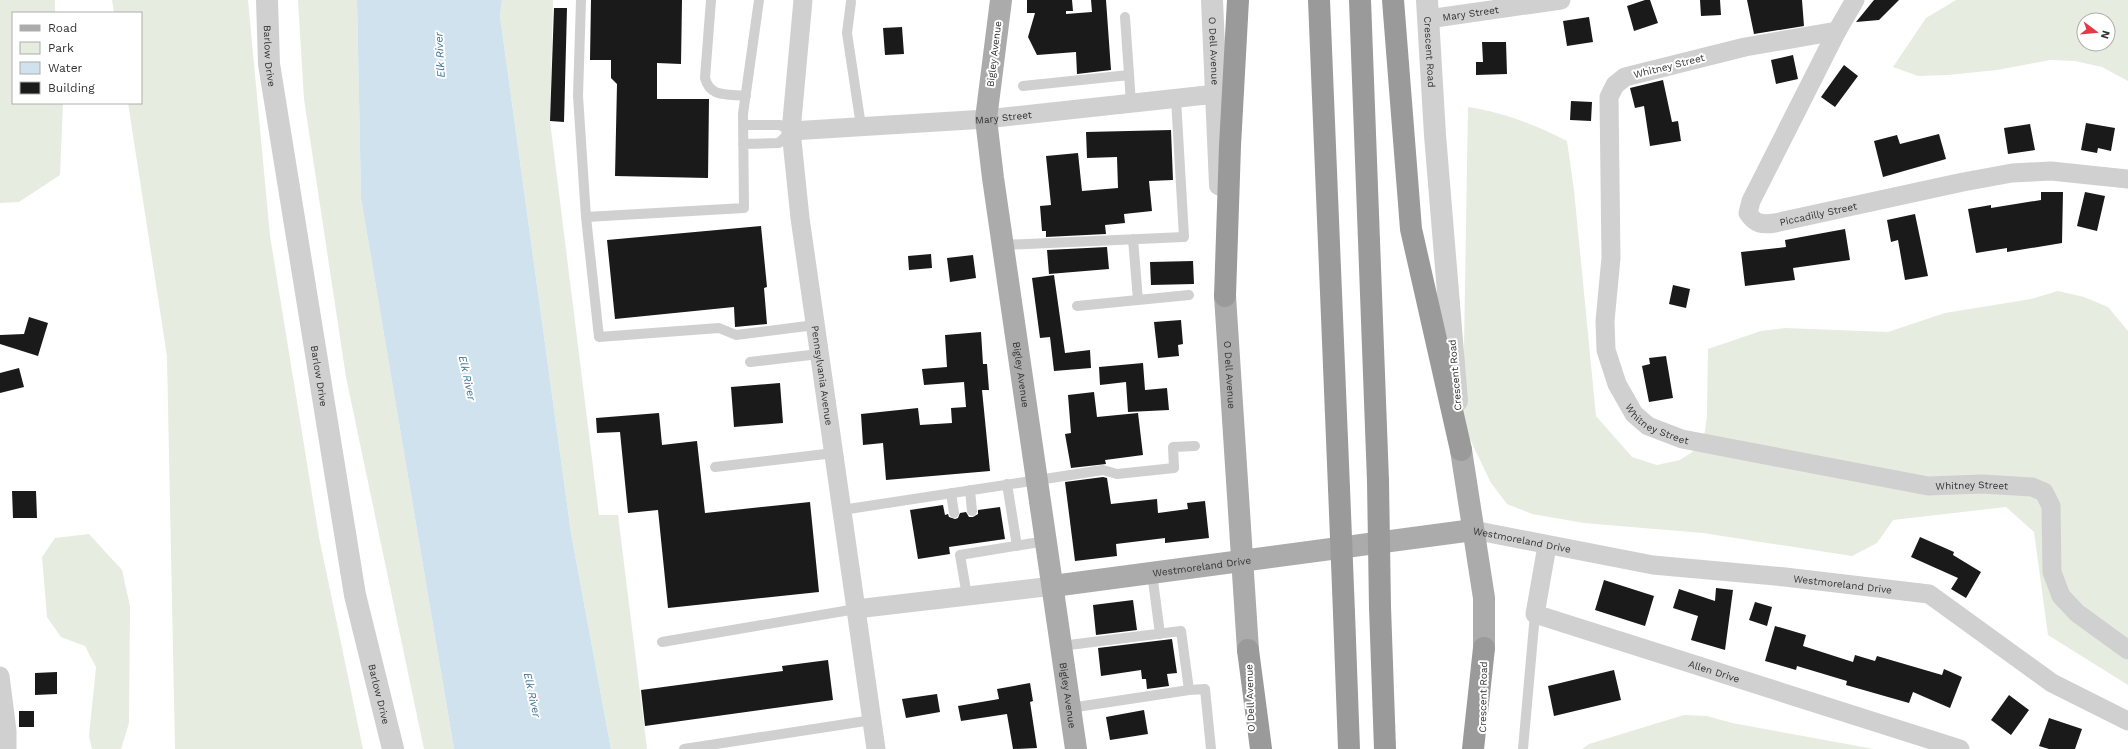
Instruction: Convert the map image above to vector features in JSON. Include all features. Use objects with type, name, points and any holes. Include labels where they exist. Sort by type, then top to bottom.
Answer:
[{"type":"highway","points":[[1225,296],[1230,146],[1238,0]]},
{"type":"highway","points":[[1319,0],[1349,749]]},
{"type":"highway","points":[[1360,0],[1378,481],[1380,607],[1385,749]]},
{"type":"highway","points":[[1393,0],[1411,229],[1461,450]]},
{"type":"highway","points":[[1473,749],[1484,648]]},
{"type":"highway","points":[[1248,650],[1261,749]]},
{"type":"main road","name":"Bigley Avenue","points":[[1001,0],[986,119],[1002,245],[1076,749]]},
{"type":"main road","name":"O Dell Avenue","points":[[1225,296],[1248,650]]},
{"type":"main road","name":"Crescent Road","points":[[1461,450],[1484,598],[1484,648]]},
{"type":"main road","name":"Westmoreland Drive","points":[[1053,586],[1473,530]]},
{"type":"street","name":"Barlow Drive","points":[[267,0],[269,64],[355,595],[393,749]]},
{"type":"street","name":"Pennsylvania Avenue","points":[[803,0],[791,131],[799,211],[876,749]]},
{"type":"street","name":"O Dell Avenue","points":[[1212,0],[1225,296]]},
{"type":"street","name":"Mary Street","points":[[1427,10],[1560,0]]},
{"type":"street","name":"Piccadilly Street","points":[[1855,0],[1837,31],[1751,201],[1748,213],[1753,220],[1762,225],[2012,173],[2051,171],[2128,179]]},
{"type":"street","name":"Crescent Road","points":[[1427,10],[1435,135],[1461,450]]},
{"type":"street","name":"Whitney Street","points":[[1837,31],[1745,47],[1625,77],[1615,85],[1610,97],[1611,258],[1605,321],[1606,350],[1618,384],[1634,414],[1648,426],[1682,439],[1928,486],[1982,484],[2032,487],[2044,492],[2051,506],[2052,572],[2061,596],[2077,613],[2128,650]]},
{"type":"street","name":"Mary Street","points":[[791,131],[986,119],[1216,94]]},
{"type":"street","name":"Westmoreland Drive","points":[[1473,530],[1547,546],[1653,565],[1785,576],[1914,590],[1929,594],[2052,683],[2128,721]]},
{"type":"street","points":[[1535,614],[1547,546]]},
{"type":"street","name":"Westmoreland Drive","points":[[856,609],[1053,586]]},
{"type":"street","name":"Allen Drive","points":[[1535,614],[1960,749]]},
{"type":"street","name":"Crescent Road","points":[[1482,749],[1484,648]]},
{"type":"street","name":"O Dell Avenue","points":[[1248,650],[1251,749]]},
{"type":"street","points":[[0,676],[7,731],[7,749]]},
{"type":"lane","points":[[581,0],[578,96],[586,217],[599,337],[719,328],[736,335],[815,325]]},
{"type":"lane","points":[[711,0],[705,78],[707,87],[715,93],[746,96]]},
{"type":"lane","points":[[586,217],[744,208],[743,124],[759,0]]},
{"type":"lane","points":[[851,2],[847,33],[861,126]]},
{"type":"lane","points":[[1125,17],[1131,103]]},
{"type":"lane","points":[[1024,86],[1129,75]]},
{"type":"lane","points":[[1002,245],[1184,237],[1176,99]]},
{"type":"lane","points":[[743,124],[780,125],[791,131],[779,143],[743,144]]},
{"type":"lane","points":[[1133,239],[1138,300]]},
{"type":"lane","points":[[1077,306],[1190,295]]},
{"type":"lane","points":[[750,362],[819,354]]},
{"type":"lane","points":[[842,510],[1103,470],[1117,474],[1174,468],[1173,447],[1195,446]]},
{"type":"lane","points":[[715,467],[834,454]]},
{"type":"lane","points":[[1007,484],[1017,546]]},
{"type":"lane","points":[[970,490],[972,511]]},
{"type":"lane","points":[[951,493],[954,513]]},
{"type":"lane","points":[[967,596],[960,550],[979,547],[1017,546],[1046,541]]},
{"type":"lane","points":[[1152,573],[1160,634]]},
{"type":"lane","points":[[662,642],[856,609]]},
{"type":"lane","points":[[1523,749],[1535,614]]},
{"type":"lane","points":[[1061,646],[1181,631],[1189,690]]},
{"type":"lane","points":[[1070,708],[1189,690],[1205,689],[1211,749]]},
{"type":"lane","points":[[684,749],[720,746],[872,720]]},
{"type":"green space","points":[[0,0],[55,0],[55,12],[12,12],[12,104],[63,104],[60,175],[19,202],[0,203]]},
{"type":"green space","points":[[112,0],[248,0],[270,236],[319,537],[363,749],[175,749],[167,356],[128,104],[142,104],[142,12],[114,12]]},
{"type":"green space","points":[[298,0],[357,0],[361,198],[454,749],[424,749],[346,377],[304,99]]},
{"type":"green space","points":[[502,0],[553,0],[550,121],[599,515],[618,515],[647,749],[611,749],[571,533],[500,16]]},
{"type":"green space","points":[[1956,0],[2128,0],[2128,81],[2102,67],[2075,61],[2050,60],[1997,70],[1948,75],[1918,76],[1893,67],[1926,18]]},
{"type":"green space","points":[[1468,107],[1494,112],[1519,120],[1543,129],[1567,141],[1574,190],[1596,416],[1632,457],[1657,465],[1680,460],[1703,445],[1707,416],[1708,349],[1761,331],[1785,328],[1888,332],[1945,313],[2031,299],[2058,291],[2084,297],[2108,307],[2128,331],[2128,685],[2048,635],[2034,532],[2006,507],[1893,520],[1877,543],[1852,556],[1703,533],[1584,523],[1532,514],[1507,504],[1491,483],[1468,435],[1463,408]]},
{"type":"green space","points":[[89,534],[122,570],[130,606],[129,723],[121,749],[92,749],[89,736],[96,667],[85,646],[61,637],[47,617],[42,557],[55,538]]},
{"type":"green space","points":[[1684,715],[1707,716],[1732,723],[1874,749],[1582,749],[1589,744]]},
{"type":"water","name":"Elk River","points":[[357,0],[502,0],[500,16],[571,533],[611,749],[454,749],[361,198]]},
{"type":"building","points":[[591,0],[682,0],[681,64],[657,63],[657,99],[709,99],[708,178],[615,176],[617,84],[611,78],[611,60],[590,60]]},
{"type":"building","points":[[1027,0],[1072,0],[1073,11],[1066,11],[1066,14],[1092,12],[1091,0],[1106,0],[1111,70],[1077,74],[1076,52],[1037,55],[1028,37],[1035,13],[1027,13]]},
{"type":"building","points":[[1645,0],[1650,0],[1658,23],[1634,31],[1627,6]]},
{"type":"building","points":[[1700,0],[1720,0],[1721,15],[1701,16]]},
{"type":"building","points":[[1747,0],[1802,0],[1804,26],[1754,34]]},
{"type":"building","points":[[1874,0],[1899,0],[1879,20],[1856,22]]},
{"type":"building","points":[[554,8],[567,8],[564,122],[550,121]]},
{"type":"building","points":[[1589,17],[1593,42],[1567,46],[1563,21]]},
{"type":"building","points":[[902,27],[904,54],[885,55],[883,28]]},
{"type":"building","points":[[1482,42],[1506,42],[1507,74],[1476,75],[1476,62],[1483,62]]},
{"type":"building","points":[[1793,55],[1798,79],[1776,84],[1771,60]]},
{"type":"building","points":[[1844,65],[1858,76],[1835,107],[1821,97]]},
{"type":"building","points":[[1663,80],[1672,122],[1678,121],[1681,141],[1650,146],[1644,106],[1635,108],[1630,88]]},
{"type":"building","points":[[1571,101],[1592,102],[1591,121],[1570,120]]},
{"type":"building","points":[[2086,123],[2115,128],[2111,151],[2098,148],[2097,153],[2081,150]]},
{"type":"building","points":[[2030,124],[2035,150],[2008,154],[2004,128]]},
{"type":"building","points":[[1171,130],[1173,180],[1149,181],[1152,211],[1124,214],[1125,223],[1105,225],[1106,234],[1046,237],[1046,231],[1042,231],[1040,206],[1051,205],[1046,156],[1078,153],[1082,191],[1118,188],[1117,157],[1087,158],[1086,132]]},
{"type":"building","points":[[1939,134],[1946,159],[1883,177],[1874,141],[1897,135],[1900,144]]},
{"type":"building","points":[[2041,192],[2063,192],[2062,243],[2007,252],[2007,248],[1976,253],[1968,209],[1991,205],[1991,208],[2041,200]]},
{"type":"building","points":[[2085,192],[2105,196],[2097,231],[2077,226]]},
{"type":"building","points":[[1915,214],[1928,276],[1905,280],[1898,240],[1891,242],[1887,220]]},
{"type":"building","points":[[761,226],[767,287],[764,288],[767,324],[735,327],[734,307],[615,319],[607,240]]},
{"type":"building","points":[[1845,229],[1850,260],[1793,268],[1795,280],[1745,286],[1741,252],[1786,247],[1785,240]]},
{"type":"building","points":[[1107,247],[1109,269],[1049,274],[1047,250]]},
{"type":"building","points":[[931,254],[932,268],[909,270],[908,256]]},
{"type":"building","points":[[973,255],[976,278],[950,282],[947,258]]},
{"type":"building","points":[[1193,261],[1194,284],[1151,285],[1150,262]]},
{"type":"building","points":[[1054,275],[1065,353],[1090,350],[1091,368],[1054,371],[1050,337],[1040,338],[1032,278]]},
{"type":"building","points":[[1673,285],[1690,289],[1686,308],[1669,304]]},
{"type":"building","points":[[29,317],[48,323],[38,356],[0,344],[0,335],[24,334]]},
{"type":"building","points":[[1181,320],[1183,344],[1178,345],[1179,356],[1158,358],[1154,322]]},
{"type":"building","points":[[981,332],[983,364],[987,364],[989,390],[982,390],[990,471],[886,480],[883,443],[863,445],[861,414],[918,408],[920,425],[952,423],[951,408],[966,407],[964,382],[924,385],[922,369],[947,367],[945,335]]},
{"type":"building","points":[[1666,356],[1673,398],[1649,402],[1642,366],[1650,364],[1649,358]]},
{"type":"building","points":[[1143,363],[1145,390],[1167,388],[1169,410],[1128,412],[1126,382],[1100,385],[1099,367]]},
{"type":"building","points":[[19,368],[24,387],[0,393],[0,373]]},
{"type":"building","points":[[780,383],[783,423],[734,427],[731,387]]},
{"type":"building","points":[[1094,392],[1097,417],[1138,413],[1143,455],[1105,460],[1106,464],[1071,468],[1065,434],[1071,433],[1068,395]]},
{"type":"building","points":[[659,413],[662,445],[697,441],[705,513],[810,502],[819,592],[668,608],[658,510],[628,513],[620,432],[597,433],[596,418]]},
{"type":"building","points":[[1103,477],[1107,478],[1111,504],[1157,499],[1158,513],[1188,509],[1187,503],[1205,501],[1209,538],[1165,543],[1165,538],[1116,544],[1117,556],[1075,561],[1065,482]]},
{"type":"building","points":[[12,491],[36,491],[37,518],[13,518]]},
{"type":"building","points":[[943,505],[945,515],[948,514],[949,517],[955,519],[958,518],[960,513],[966,512],[969,517],[973,517],[978,514],[978,510],[1000,507],[1005,539],[949,547],[950,554],[918,559],[910,510]]},
{"type":"building","points":[[1920,537],[1954,552],[1953,555],[1981,572],[1966,598],[1951,589],[1958,578],[1911,557]]},
{"type":"building","points":[[1604,580],[1654,596],[1645,626],[1595,610]]},
{"type":"building","points":[[1716,588],[1733,590],[1725,650],[1691,640],[1698,616],[1673,608],[1679,589],[1715,601]]},
{"type":"building","points":[[1133,600],[1137,630],[1096,635],[1093,605]]},
{"type":"building","points":[[1755,602],[1772,607],[1767,626],[1749,620]]},
{"type":"building","points":[[1775,626],[1806,635],[1803,646],[1853,662],[1855,655],[1875,661],[1877,656],[1942,675],[1944,669],[1962,677],[1950,708],[1913,692],[1909,703],[1846,685],[1847,681],[1797,666],[1796,670],[1765,661]]},
{"type":"building","points":[[1172,639],[1177,673],[1167,674],[1169,686],[1147,689],[1146,679],[1142,679],[1141,670],[1101,676],[1098,648]]},
{"type":"building","points":[[828,660],[833,700],[645,726],[641,690],[783,671],[782,666]]},
{"type":"building","points":[[1614,670],[1621,700],[1554,716],[1548,686]]},
{"type":"building","points":[[57,672],[57,694],[35,695],[35,673]]},
{"type":"building","points":[[1030,683],[1033,701],[1030,702],[1037,748],[1013,749],[1007,714],[961,721],[958,706],[999,699],[997,689]]},
{"type":"building","points":[[937,694],[940,712],[906,718],[902,699]]},
{"type":"building","points":[[2009,695],[2029,710],[2011,735],[1991,720]]},
{"type":"building","points":[[1144,710],[1148,734],[1110,740],[1106,717]]},
{"type":"building","points":[[19,711],[34,711],[34,727],[19,727]]},
{"type":"building","points":[[2049,718],[2082,729],[2075,749],[2049,749],[2039,746]]}]
